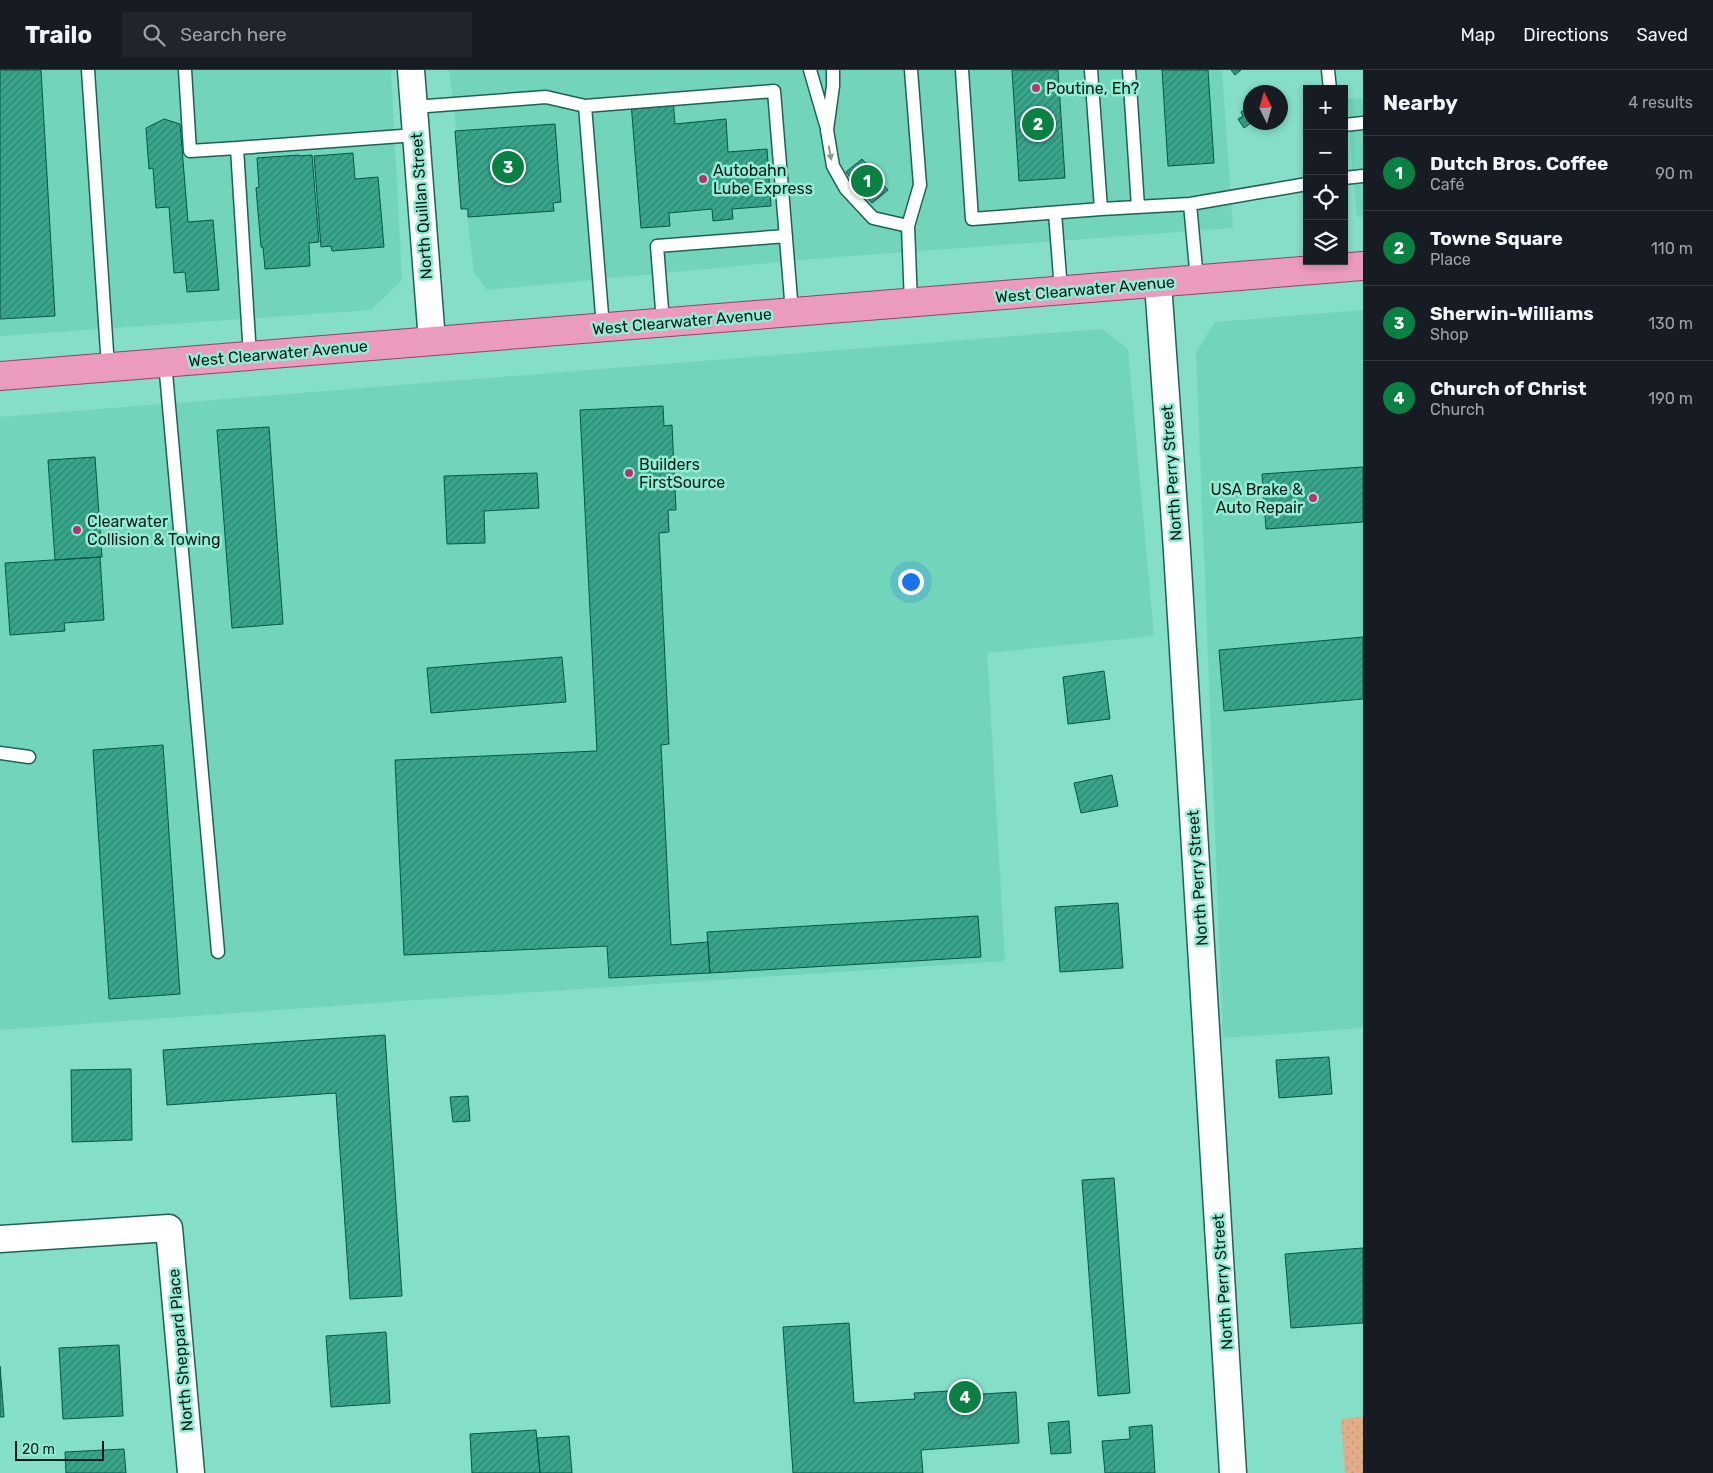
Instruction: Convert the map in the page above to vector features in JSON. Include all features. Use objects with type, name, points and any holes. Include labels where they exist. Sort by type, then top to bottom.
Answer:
[{"type":"main road","name":"West Clearwater Avenue","points":[[0,376],[1197,280],[1350,265]]},
{"type":"street","name":"North Quillan Street","points":[[411,70],[432,341]]},
{"type":"street","name":"North Perry Street","points":[[1158,282],[1176,542],[1233,1473]]},
{"type":"street","name":"North Sheppard Place","points":[[0,1239],[169,1228],[191,1473]]},
{"type":"lane","points":[[88,70],[108,367]]},
{"type":"lane","points":[[185,70],[190,151],[416,135]]},
{"type":"lane","points":[[810,70],[827,130],[833,166],[846,189],[873,218],[908,226]]},
{"type":"lane","points":[[827,130],[833,86],[833,70]]},
{"type":"lane","points":[[910,303],[908,226],[920,185],[911,70]]},
{"type":"lane","points":[[962,70],[972,218],[1190,204],[1303,185]]},
{"type":"lane","points":[[1091,70],[1101,209]]},
{"type":"lane","points":[[1129,70],[1138,207]]},
{"type":"lane","points":[[1328,70],[1330,85]]},
{"type":"lane","points":[[414,107],[546,97],[585,106],[774,91],[792,312]]},
{"type":"lane","points":[[585,106],[603,327]]},
{"type":"lane","points":[[1348,125],[1363,123]]},
{"type":"lane","points":[[236,148],[250,356]]},
{"type":"lane","points":[[1348,178],[1363,176]]},
{"type":"lane","points":[[1190,204],[1197,280]]},
{"type":"lane","points":[[1055,213],[1061,290]]},
{"type":"lane","points":[[663,322],[657,246],[786,236]]},
{"type":"lane","points":[[165,362],[218,952]]},
{"type":"lane","points":[[0,753],[29,757]]},
{"type":"shaded area","points":[[0,70],[391,70],[402,280],[371,310],[0,336]]},
{"type":"shaded area","points":[[449,70],[1222,70],[1233,228],[812,259],[487,290],[474,272]]},
{"type":"shaded area","points":[[1363,98],[1363,217],[1357,217],[1348,99]]},
{"type":"shaded area","points":[[1363,310],[1363,1028],[1223,1038],[1196,352],[1215,322]]},
{"type":"shaded area","points":[[1102,329],[1128,349],[1154,636],[987,653],[1005,961],[415,1000],[0,1030],[0,417]]},
{"type":"shaded area","points":[[1363,1417],[1363,1473],[1345,1473],[1341,1419]]},
{"type":"building","points":[[0,70],[41,70],[55,316],[0,319]]},
{"type":"building","points":[[1012,70],[1058,70],[1065,178],[1019,181]]},
{"type":"building","points":[[1162,70],[1208,70],[1214,163],[1168,166]]},
{"type":"building","points":[[1231,70],[1241,70],[1235,75]]},
{"type":"building","name":"Autobahn Lube Express","points":[[673,99],[675,124],[726,119],[728,152],[767,149],[771,206],[732,209],[733,219],[713,221],[712,209],[669,213],[670,226],[641,228],[631,103]]},
{"type":"building","points":[[1243,116],[1243,126],[1238,119]]},
{"type":"building","points":[[164,119],[180,124],[188,222],[213,220],[219,290],[187,292],[185,272],[174,273],[169,207],[156,208],[153,168],[149,169],[146,128]]},
{"type":"building","points":[[555,124],[561,202],[553,203],[554,211],[468,217],[468,209],[461,209],[455,131]]},
{"type":"building","points":[[353,153],[355,179],[378,177],[384,247],[332,251],[331,246],[321,247],[314,156]]},
{"type":"building","points":[[312,155],[319,242],[309,243],[310,266],[265,269],[263,247],[261,247],[256,188],[259,187],[257,158]]},
{"type":"building","points":[[862,159],[888,190],[872,203],[846,172]]},
{"type":"building","points":[[663,406],[664,426],[672,425],[676,510],[668,510],[669,532],[659,533],[669,744],[661,745],[671,945],[708,942],[710,973],[609,978],[607,946],[404,955],[395,760],[597,751],[580,410]]},
{"type":"building","points":[[269,427],[283,624],[232,628],[217,430]]},
{"type":"building","name":"Clearwater Collision & Towing","points":[[95,457],[102,557],[55,560],[48,460]]},
{"type":"building","name":"USA Brake & Auto Repair","points":[[1363,467],[1363,522],[1266,529],[1262,474]]},
{"type":"building","points":[[537,473],[539,508],[484,511],[485,543],[447,544],[444,476]]},
{"type":"building","points":[[100,557],[104,620],[64,623],[65,631],[10,635],[5,563]]},
{"type":"building","points":[[1363,637],[1363,699],[1224,711],[1219,650]]},
{"type":"building","points":[[562,657],[566,702],[431,713],[427,668]]},
{"type":"building","points":[[1104,671],[1110,719],[1068,724],[1063,677]]},
{"type":"building","points":[[163,745],[180,994],[109,999],[93,750]]},
{"type":"building","points":[[1112,775],[1118,806],[1081,813],[1074,783]]},
{"type":"building","points":[[1118,903],[1123,968],[1060,972],[1055,907]]},
{"type":"building","points":[[978,916],[981,957],[710,973],[707,932]]},
{"type":"building","points":[[385,1035],[402,1296],[350,1299],[336,1093],[167,1105],[163,1050]]},
{"type":"building","points":[[1329,1057],[1332,1094],[1279,1098],[1276,1060]]},
{"type":"building","points":[[131,1069],[132,1140],[72,1142],[71,1070]]},
{"type":"building","points":[[468,1096],[470,1121],[453,1122],[450,1097]]},
{"type":"building","points":[[1114,1178],[1130,1393],[1098,1396],[1082,1180]]},
{"type":"building","points":[[1363,1248],[1363,1323],[1291,1328],[1285,1254]]},
{"type":"building","points":[[849,1323],[854,1403],[915,1399],[914,1393],[966,1390],[966,1395],[1016,1392],[1019,1443],[921,1450],[923,1473],[793,1473],[783,1327]]},
{"type":"building","points":[[386,1332],[390,1403],[331,1407],[326,1336]]},
{"type":"building","points":[[119,1345],[123,1416],[63,1419],[59,1348]]},
{"type":"building","points":[[0,1366],[4,1417],[0,1417]]},
{"type":"building","points":[[1069,1421],[1071,1453],[1051,1454],[1048,1423]]},
{"type":"building","points":[[1152,1425],[1155,1473],[1105,1473],[1102,1441],[1130,1439],[1129,1427]]},
{"type":"building","points":[[536,1430],[540,1473],[472,1473],[470,1434]]},
{"type":"building","points":[[569,1436],[572,1473],[540,1473],[537,1438]]},
{"type":"building","points":[[124,1449],[126,1473],[66,1473],[65,1452]]},
{"type":"place","name":"Poutine, Eh?","points":[[1036,88]]},
{"type":"place","name":"Towne Square","points":[[1038,124]]},
{"type":"place","name":"Sherwin-Williams","points":[[508,167]]},
{"type":"place","name":"Autobahn Lube Express","points":[[703,179]]},
{"type":"place","name":"Dutch Bros. Coffee","points":[[867,181]]},
{"type":"place","name":"Builders FirstSource","points":[[629,473]]},
{"type":"place","name":"USA Brake & Auto Repair","points":[[1313,498]]},
{"type":"place","name":"Clearwater Collision & Towing","points":[[77,530]]},
{"type":"place","name":"Church of Christ","points":[[965,1397]]}]
